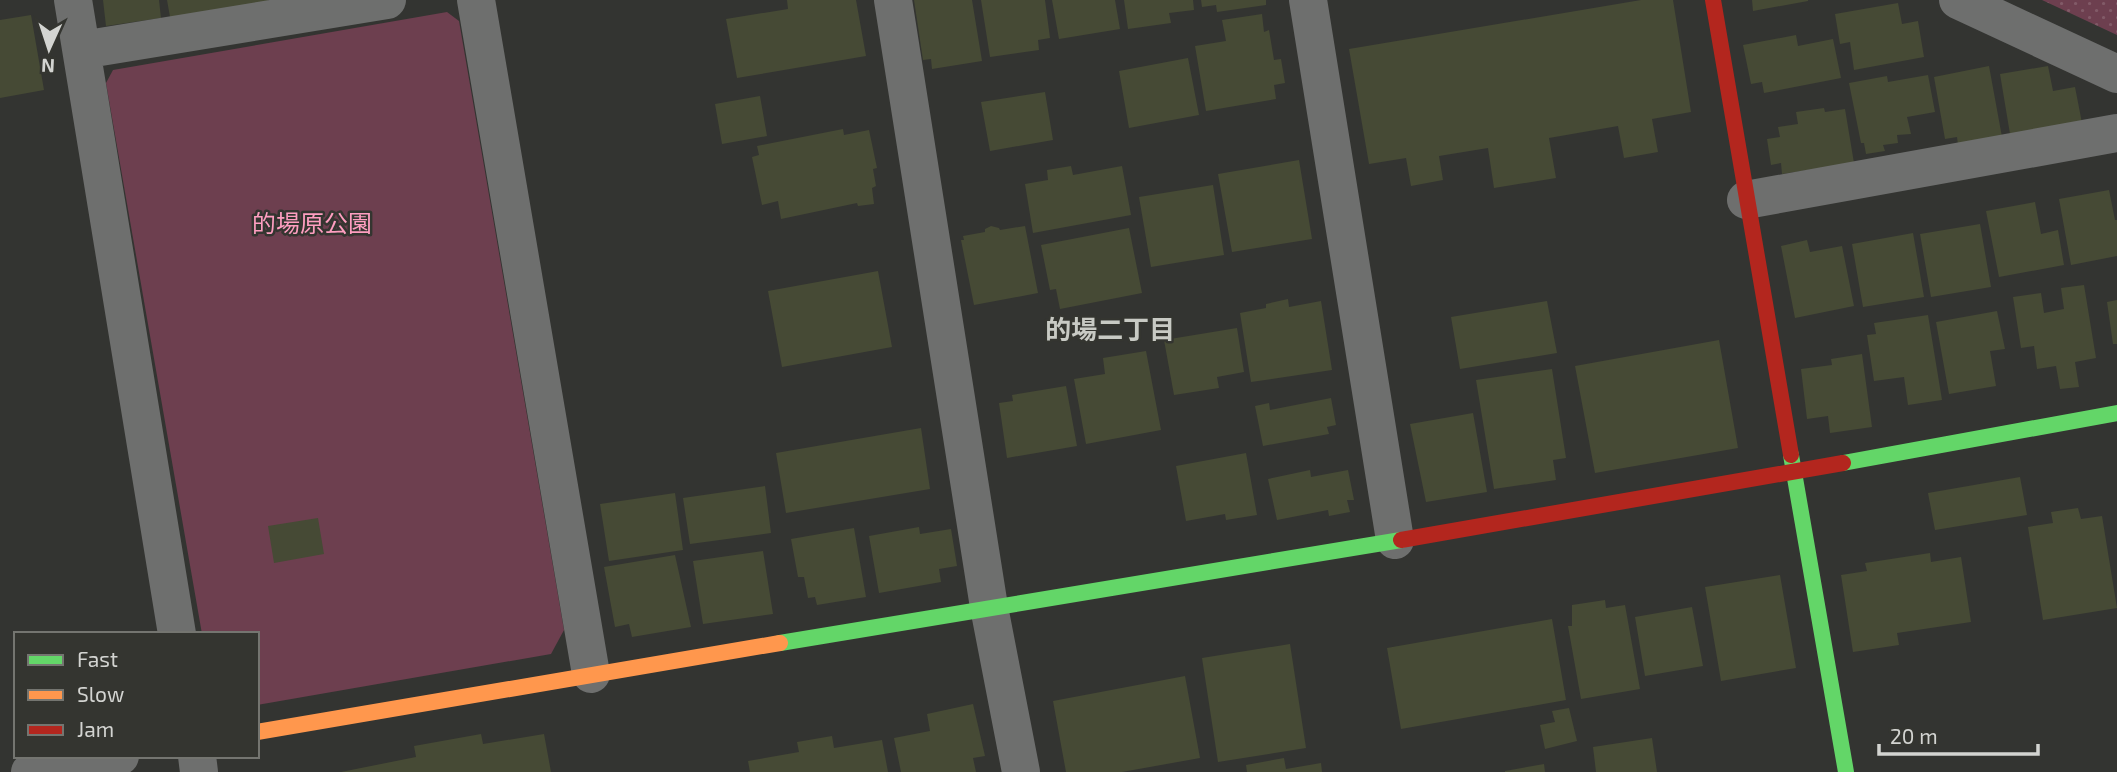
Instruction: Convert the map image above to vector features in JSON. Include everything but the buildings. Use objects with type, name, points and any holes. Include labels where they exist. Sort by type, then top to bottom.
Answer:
[{"type":"street","points":[[73,0],[177,632]]},
{"type":"street","points":[[82,50],[387,0]]},
{"type":"street","points":[[475,0],[591,674]]},
{"type":"street","points":[[893,0],[989,607],[1021,772]]},
{"type":"street","points":[[1308,0],[1395,540]]},
{"type":"street","points":[[1713,0],[1846,772]]},
{"type":"street","points":[[1958,0],[2117,74]]},
{"type":"street","points":[[1746,200],[2117,133]]},
{"type":"street","points":[[259,732],[1794,473],[2117,413]]},
{"type":"street","points":[[30,772],[109,758]]},
{"type":"green space","points":[[2042,0],[2117,0],[2117,35]]},
{"type":"green space","name":"的場原公園","points":[[447,12],[459,21],[564,630],[551,654],[259,705],[259,632],[202,632],[106,83],[113,70]]},
{"type":"traffic: fast","points":[[1843,463],[2117,413]]},
{"type":"traffic: fast","points":[[1791,455],[1846,772]]},
{"type":"traffic: fast","points":[[780,643],[1401,540]]},
{"type":"traffic: slow","points":[[259,732],[780,643]]},
{"type":"traffic: jam","points":[[1713,0],[1791,455]]},
{"type":"traffic: jam","points":[[1401,540],[1843,463]]},
{"type":"district","name":"的場二丁目","points":[[1110,328]]}]
